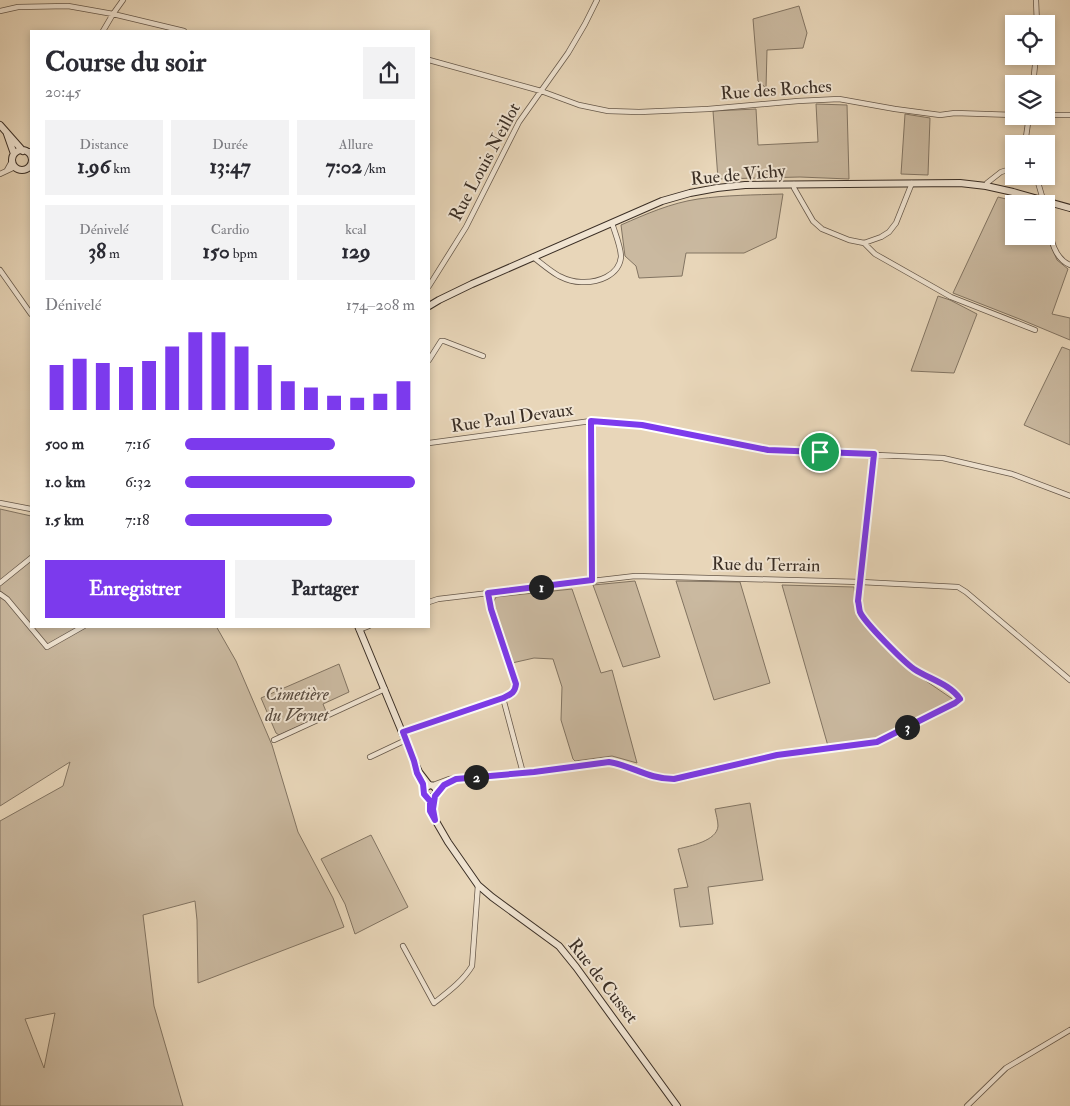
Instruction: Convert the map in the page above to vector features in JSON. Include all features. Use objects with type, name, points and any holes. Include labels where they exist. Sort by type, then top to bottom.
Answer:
[{"type":"street","points":[[104,30],[123,0]]},
{"type":"street","name":"Rue Louis Neillot","points":[[430,284],[466,228],[519,122],[568,53],[597,0]]},
{"type":"street","points":[[1036,0],[1036,15]]},
{"type":"street","points":[[0,11],[18,7],[68,6],[113,14],[180,30]]},
{"type":"street","name":"Rue des Roches","points":[[430,60],[541,91],[579,105],[608,111],[639,112],[708,109],[798,100],[839,99],[940,115],[956,113],[1005,115]]},
{"type":"street","points":[[1055,115],[1070,115]]},
{"type":"street","points":[[0,125],[27,151]]},
{"type":"street","points":[[5,130],[13,161],[22,170],[28,171]]},
{"type":"street","points":[[0,174],[7,170],[19,151],[27,151]]},
{"type":"street","points":[[986,186],[987,183],[1005,171]]},
{"type":"street","points":[[794,184],[794,188],[813,221],[822,229],[849,240],[864,243],[889,232],[896,223],[912,183]]},
{"type":"street","name":"Rue de Vichy","points":[[430,303],[662,202],[690,193],[717,188],[745,185],[960,183],[986,186],[1022,195]]},
{"type":"street","name":"Rue de Vichy","points":[[1055,205],[1070,208]]},
{"type":"street","points":[[533,258],[559,276],[580,282],[593,282],[605,279],[619,265],[621,257],[612,223]]},
{"type":"street","points":[[864,243],[875,254],[951,297],[1035,330]]},
{"type":"street","points":[[1054,245],[1059,258],[1070,265]]},
{"type":"street","points":[[0,270],[30,313]]},
{"type":"street","points":[[430,358],[441,342],[444,341],[483,356]]},
{"type":"street","points":[[591,421],[592,580]]},
{"type":"street","name":"Rue Paul Devaux","points":[[430,443],[591,421],[642,425],[768,450],[944,458],[1012,474],[1070,496]]},
{"type":"street","points":[[456,779],[444,785],[433,795],[424,794],[429,786],[449,779],[554,770],[609,762],[618,763],[662,779],[674,779],[777,755],[877,742],[955,703],[960,699],[954,691],[902,660],[860,613],[858,601],[874,454]]},
{"type":"street","points":[[0,503],[30,509]]},
{"type":"street","points":[[0,583],[30,559]]},
{"type":"street","name":"Rue du Terrain","points":[[430,602],[438,598],[635,576],[860,582],[958,587],[1070,680]]},
{"type":"street","points":[[403,732],[503,698],[515,690],[516,684],[491,609],[488,593]]},
{"type":"street","points":[[0,594],[7,599],[30,627]]},
{"type":"street","points":[[31,628],[47,647],[80,628]]},
{"type":"street","points":[[359,628],[419,772],[429,786],[436,789],[433,795]]},
{"type":"street","points":[[274,740],[385,689]]},
{"type":"street","points":[[503,698],[523,773]]},
{"type":"street","points":[[370,757],[406,740]]},
{"type":"street","name":"Rue de Cusset","points":[[433,795],[430,801],[430,811],[478,885],[559,946],[677,1106]]},
{"type":"street","points":[[403,946],[434,1003],[460,981],[472,966],[478,885]]},
{"type":"street","points":[[967,1106],[1006,1068],[1070,1030]]},
{"type":"green space","points":[[799,6],[807,33],[803,48],[767,50],[766,88],[758,81],[753,19]]},
{"type":"green space","points":[[816,104],[847,105],[849,179],[800,177],[718,179],[713,111],[756,109],[758,145],[818,142]]},
{"type":"green space","points":[[905,114],[930,118],[928,175],[901,174]]},
{"type":"green space","points":[[783,194],[776,238],[744,253],[686,253],[682,276],[639,278],[636,266],[625,256],[621,225],[649,213],[678,203],[698,199]]},
{"type":"green space","points":[[998,197],[1005,199],[1005,245],[1051,245],[1057,260],[1068,269],[1052,314],[1070,318],[1070,340],[1022,320],[953,293]]},
{"type":"green space","points":[[938,296],[977,314],[954,373],[911,371]]},
{"type":"green space","points":[[1062,347],[1070,350],[1070,445],[1024,425]]},
{"type":"green space","points":[[0,509],[30,516],[30,628],[217,628],[236,661],[272,745],[298,832],[333,898],[344,927],[198,983],[195,901],[143,915],[154,1006],[183,1106],[0,1106],[0,821],[63,786],[70,762],[0,806]],"holes":[[[55,1013],[44,1068],[25,1019]]]},
{"type":"green space","points":[[635,581],[660,657],[623,667],[593,585]]},
{"type":"green space","points":[[676,581],[740,582],[770,683],[714,700]]},
{"type":"green space","points":[[782,585],[854,587],[857,616],[901,664],[954,700],[878,738],[828,746]]},
{"type":"green space","points":[[572,589],[601,673],[612,670],[637,763],[612,756],[575,761],[561,720],[562,687],[553,659],[534,658],[512,663],[492,605],[496,597]]},
{"type":"green space","name":"Cimetière du Vernet","points":[[339,664],[349,692],[323,704],[327,714],[279,735],[276,733],[261,698]]},
{"type":"green space","points":[[750,803],[763,880],[708,887],[713,924],[680,927],[674,889],[688,887],[678,849],[702,842],[713,836],[718,826],[715,809]]},
{"type":"green space","points":[[371,835],[408,907],[355,934],[345,904],[321,859]]},
{"type":"route","points":[[591,421],[642,425],[768,450],[820,452],[874,454],[858,601],[860,613],[902,660],[954,691],[960,699],[877,742],[777,755],[674,779],[662,779],[618,763],[609,762],[534,772],[456,779],[444,785],[435,796],[433,809],[435,820],[430,811],[430,801],[424,794],[423,784],[417,773],[403,732],[503,698],[515,690],[516,684],[491,609],[488,593],[592,580],[591,421]]}]
